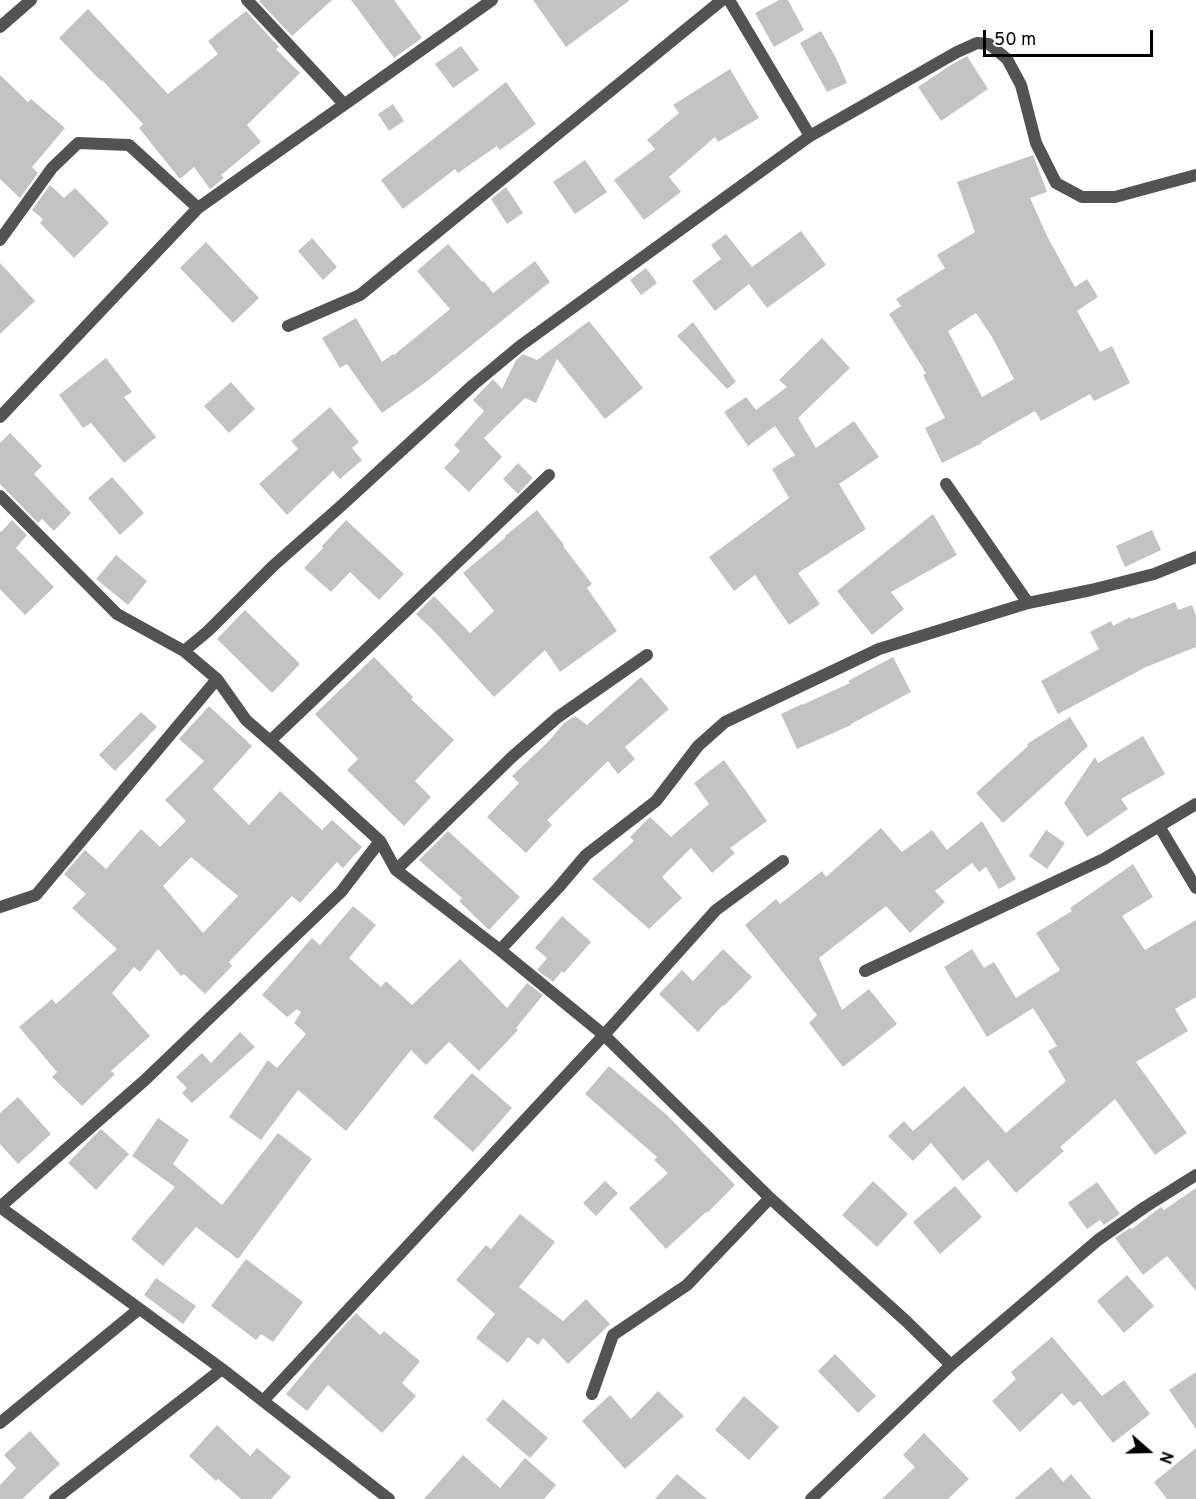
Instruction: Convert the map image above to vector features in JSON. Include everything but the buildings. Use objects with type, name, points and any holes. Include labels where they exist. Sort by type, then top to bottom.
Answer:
[{"type":"street","points":[[0,27],[31,0]]},
{"type":"street","points":[[247,0],[344,105]]},
{"type":"street","points":[[0,417],[198,208],[492,0]]},
{"type":"street","points":[[288,326],[360,295],[722,0]]},
{"type":"street","points":[[729,0],[810,136]]},
{"type":"street","points":[[184,651],[208,631],[273,566],[472,385],[530,339],[810,136],[957,52],[977,43],[989,44],[1007,60],[1021,85],[1036,143],[1056,183],[1082,197],[1115,197],[1196,175]]},
{"type":"street","points":[[0,240],[52,168],[78,143],[129,145],[198,208]]},
{"type":"street","points":[[270,741],[549,475]]},
{"type":"street","points":[[946,484],[1028,603]]},
{"type":"street","points":[[0,496],[117,614],[184,651],[217,679],[246,720],[380,841],[396,870],[500,950],[604,1035],[770,1198],[906,1321],[951,1365]]},
{"type":"street","points":[[500,950],[586,855],[656,801],[698,746],[725,722],[879,649],[1028,603],[1154,574],[1196,557]]},
{"type":"street","points":[[396,870],[513,757],[558,717],[647,655]]},
{"type":"street","points":[[0,907],[36,895],[217,679]]},
{"type":"street","points":[[865,971],[1104,859],[1196,804]]},
{"type":"street","points":[[1159,826],[1196,888]]},
{"type":"street","points":[[380,841],[341,892],[145,1080],[0,1207],[222,1369],[382,1497]]},
{"type":"street","points":[[263,1401],[604,1035],[716,910],[783,861]]},
{"type":"street","points":[[811,1499],[951,1365],[1098,1240],[1144,1207],[1196,1175]]},
{"type":"street","points":[[592,1394],[613,1335],[687,1285],[770,1198]]},
{"type":"street","points":[[0,1423],[139,1309]]},
{"type":"street","points":[[55,1499],[222,1369]]}]
